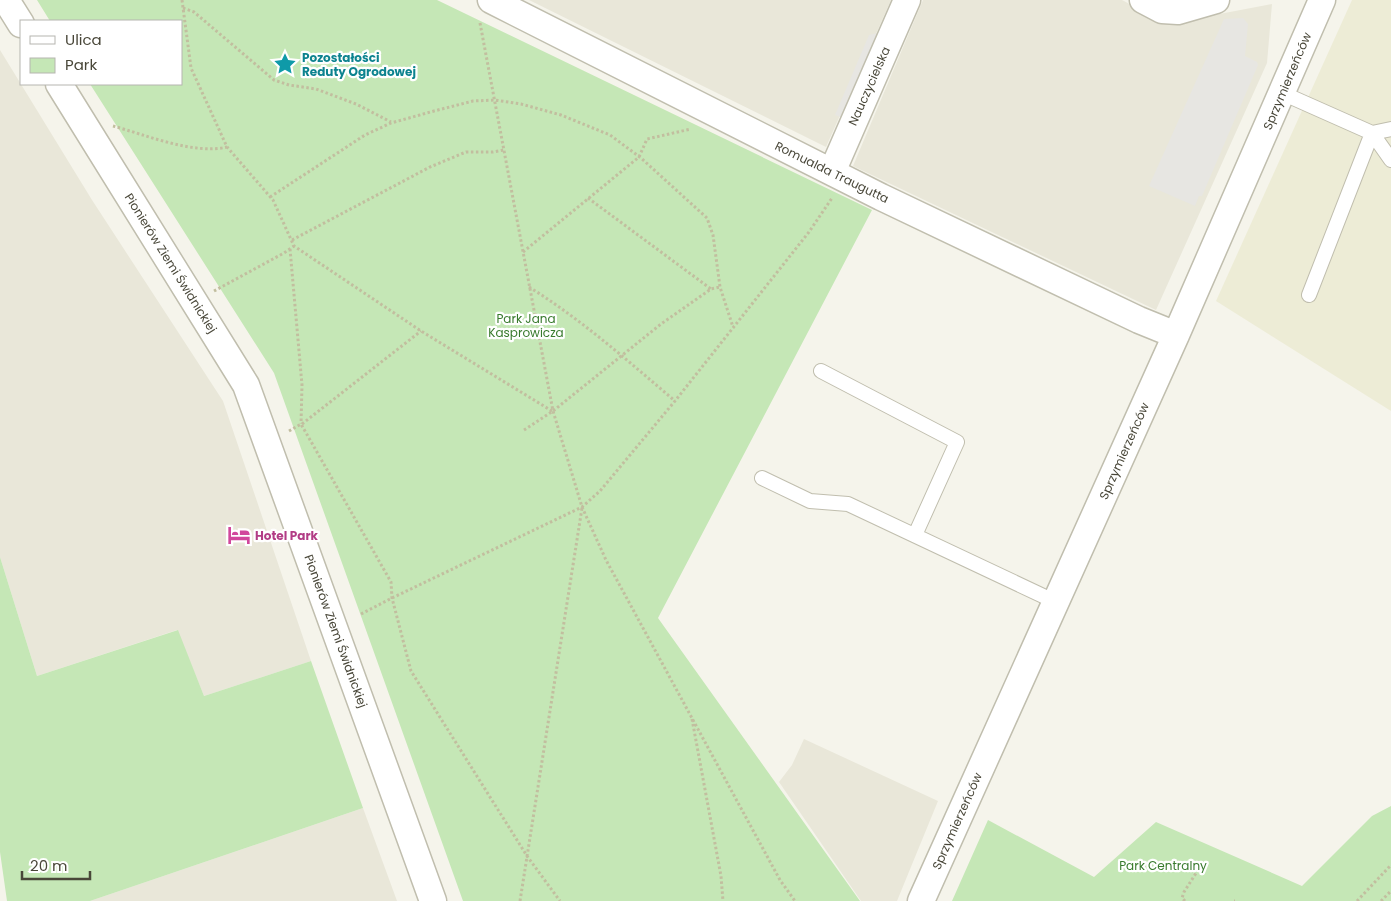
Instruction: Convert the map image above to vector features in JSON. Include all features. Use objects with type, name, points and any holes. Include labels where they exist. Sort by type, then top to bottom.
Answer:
[{"type":"street","points":[[6,0],[20,22]]},
{"type":"street","name":"Nauczycielska","points":[[832,172],[907,0]]},
{"type":"street","points":[[1143,0],[1162,10],[1178,10],[1216,0]]},
{"type":"street","name":"Sprzymierzeńców","points":[[921,901],[1176,335],[1322,0]]},
{"type":"street","name":"Romualda Traugutta","points":[[485,8],[832,172],[1130,316],[1176,335]]},
{"type":"street","name":"Pionierów Ziemi Świdnickiej","points":[[60,85],[246,385],[433,901]]},
{"type":"lane","points":[[1282,93],[1372,133],[1391,160]]},
{"type":"lane","points":[[1372,133],[1391,130]]},
{"type":"lane","points":[[1309,295],[1372,133]]},
{"type":"lane","points":[[821,371],[957,442],[915,535]]},
{"type":"lane","points":[[762,478],[810,501],[848,504],[1056,602]]},
{"type":"path","points":[[182,0],[191,68],[227,147],[270,196],[294,246],[420,331],[553,411]]},
{"type":"path","points":[[183,8],[194,12],[274,80],[289,85],[316,89],[356,104],[391,123]]},
{"type":"path","points":[[485,8],[494,100],[553,411],[582,507],[606,560],[780,880],[795,901]]},
{"type":"path","points":[[270,196],[365,135],[391,123],[473,101],[494,100],[561,115],[610,135],[639,157],[707,218],[713,235],[720,287],[733,328]]},
{"type":"path","points":[[108,124],[190,148],[214,150],[227,147]]},
{"type":"path","points":[[523,252],[639,157],[647,139],[693,129]]},
{"type":"path","points":[[292,240],[430,167],[466,152],[504,150]]},
{"type":"path","points":[[360,614],[582,507],[600,491],[675,401],[809,232],[840,186],[832,172]]},
{"type":"path","points":[[588,198],[711,289]]},
{"type":"path","points":[[213,291],[294,246]]},
{"type":"path","points":[[290,249],[302,385],[301,424],[391,582],[392,598],[411,671],[527,856],[560,901]]},
{"type":"path","points":[[529,287],[547,298],[621,355],[675,401]]},
{"type":"path","points":[[524,430],[553,411],[661,324],[711,289],[720,287]]},
{"type":"path","points":[[288,432],[301,424],[420,331]]},
{"type":"path","points":[[520,901],[582,507]]},
{"type":"path","points":[[691,715],[723,901]]},
{"type":"path","points":[[1357,901],[1391,865]]},
{"type":"path","points":[[1185,901],[1182,898],[1184,892],[1198,870]]},
{"type":"path","points":[[1381,901],[1391,891]]},
{"type":"shaded area","points":[[529,0],[891,0],[826,147]]},
{"type":"shaded area","points":[[923,0],[1122,0],[1167,24],[1272,4],[1267,63],[1156,310],[853,166]]},
{"type":"shaded area","points":[[1352,0],[1391,0],[1391,411],[1216,301]]},
{"type":"shaded area","points":[[1243,18],[1248,24],[1245,56],[1257,62],[1258,65],[1202,196],[1199,196],[1195,206],[1149,186],[1224,19]]},
{"type":"shaded area","points":[[890,30],[843,118],[835,115],[869,35]]},
{"type":"shaded area","points":[[0,50],[92,200],[223,401],[311,661],[204,696],[177,630],[37,676],[0,557]]},
{"type":"shaded area","points":[[804,739],[938,801],[897,901],[861,901],[779,782],[792,765]]},
{"type":"shaded area","points":[[363,808],[397,901],[90,901]]},
{"type":"green space","name":"Park Jana Kasprowicza","points":[[37,0],[437,0],[872,210],[658,618],[860,901],[463,901],[274,373],[91,85],[182,85],[182,20],[49,20]]},
{"type":"green space","points":[[0,557],[37,676],[178,630],[204,696],[311,661],[363,808],[90,901],[7,901],[0,852]]},
{"type":"green space","name":"Park Centralny","points":[[1391,806],[1391,901],[952,901],[988,820],[1094,877],[1156,822],[1302,886],[1372,816]]},
{"type":"place","name":"Pozostałości Reduty Ogrodowej","points":[[285,64]]},
{"type":"place","name":"Hotel Park","points":[[239,535]]}]
